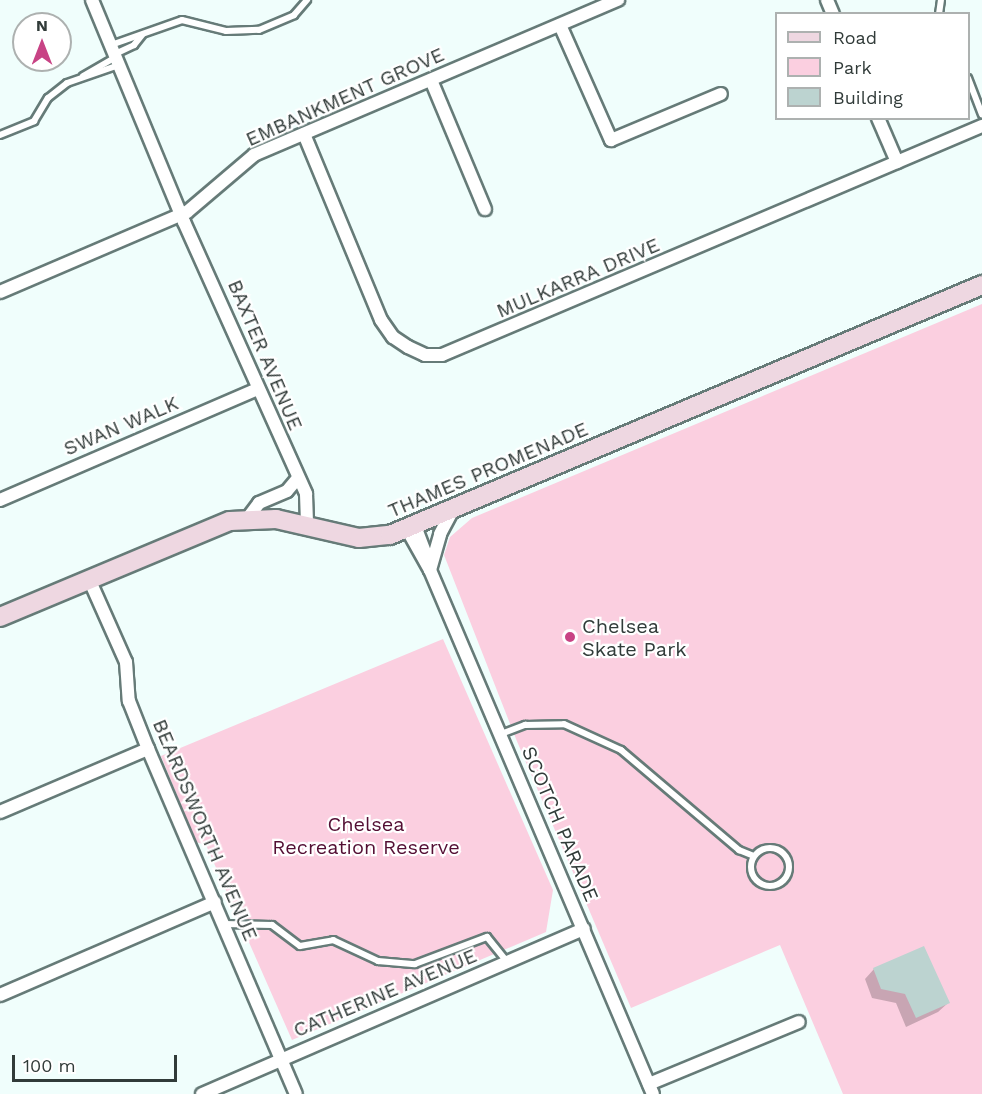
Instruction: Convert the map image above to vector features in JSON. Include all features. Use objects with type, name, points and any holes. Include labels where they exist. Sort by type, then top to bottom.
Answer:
[{"type":"main road","name":"THAMES PROMENADE","points":[[0,617],[208,528],[247,519],[303,524],[364,539],[385,537],[411,528],[982,285]]},
{"type":"street","name":"BAXTER AVENUE","points":[[92,0],[258,389],[308,500],[303,524]]},
{"type":"street","name":"EMBANKMENT GROVE","points":[[0,292],[201,204],[254,155],[618,0]]},
{"type":"street","points":[[560,25],[611,140],[721,94]]},
{"type":"street","points":[[431,80],[485,209]]},
{"type":"street","points":[[879,120],[897,162]]},
{"type":"street","name":"MULKARRA DRIVE","points":[[304,134],[381,320],[393,337],[425,354],[455,351],[982,126]]},
{"type":"street","name":"SWAN WALK","points":[[0,500],[258,389]]},
{"type":"street","points":[[247,519],[258,504],[289,490],[297,478]]},
{"type":"street","points":[[430,570],[440,534],[453,510]]},
{"type":"street","name":"SCOTCH PARADE","points":[[411,528],[652,1091]]},
{"type":"street","name":"BEARDSWORTH AVENUE","points":[[89,579],[126,662],[129,701],[148,749],[296,1094]]},
{"type":"street","points":[[0,812],[148,749]]},
{"type":"street","points":[[0,995],[215,902]]},
{"type":"street","name":"CATHERINE AVENUE","points":[[202,1094],[584,929]]},
{"type":"street","points":[[652,1091],[799,1022]]},
{"type":"lane","points":[[0,135],[34,121],[51,94],[134,45],[142,34],[185,20],[226,31],[256,31],[294,15],[307,0]]},
{"type":"lane","points":[[970,80],[982,114]]},
{"type":"lane","points":[[976,94],[982,101]]},
{"type":"lane","points":[[501,735],[525,725],[564,724],[621,750],[739,850],[754,856]]},
{"type":"lane","points":[[764,849],[781,852],[788,861],[784,879],[773,885],[761,883],[752,874],[754,856],[764,849]]},
{"type":"lane","points":[[224,924],[272,926],[300,946],[333,940],[378,961],[415,964],[487,937],[507,962]]},
{"type":"green space","points":[[982,304],[982,1094],[843,1094],[780,945],[631,1008],[516,739],[444,555],[450,537],[472,518]]},
{"type":"green space","name":"Chelsea Recreation Reserve","points":[[443,639],[553,890],[546,932],[292,1040],[206,845],[196,842],[161,756]]},
{"type":"building","points":[[924,946],[950,1003],[916,1018],[905,994],[881,989],[873,968]]},
{"type":"place","name":"Chelsea Skate Park","points":[[570,637]]}]
